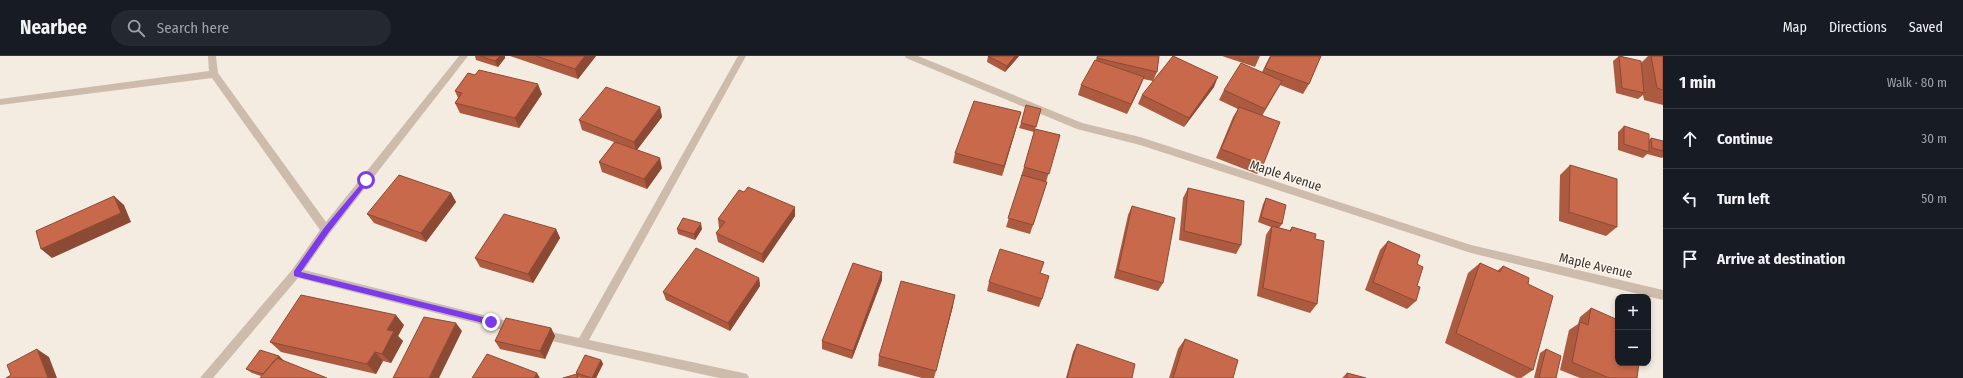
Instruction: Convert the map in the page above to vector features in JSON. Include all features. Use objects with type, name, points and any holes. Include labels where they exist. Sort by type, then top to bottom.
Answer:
[{"type":"street","points":[[212,56],[214,74],[326,230]]},
{"type":"street","points":[[206,378],[296,274],[326,230],[464,56]]},
{"type":"street","points":[[581,344],[742,56]]},
{"type":"street","name":"Maple Avenue","points":[[909,56],[1080,126],[1140,141],[1471,249],[1663,295]]},
{"type":"street","points":[[0,102],[214,74]]},
{"type":"street","points":[[296,274],[581,344],[743,378]]},
{"type":"building","points":[[480,56],[500,56],[495,61]]},
{"type":"building","points":[[536,56],[585,56],[575,69]]},
{"type":"building","points":[[988,56],[1015,56],[1007,66]]},
{"type":"building","points":[[1098,56],[1159,56],[1157,72],[1097,58]]},
{"type":"building","points":[[1173,56],[1218,77],[1189,118],[1142,95]]},
{"type":"building","points":[[1271,56],[1321,56],[1309,84],[1265,68]]},
{"type":"building","points":[[1619,56],[1641,61],[1644,93],[1622,88]]},
{"type":"building","points":[[1651,56],[1663,56],[1663,90],[1657,88]]},
{"type":"building","points":[[1095,60],[1144,77],[1131,104],[1081,85]]},
{"type":"building","points":[[1241,63],[1282,81],[1265,109],[1224,90]]},
{"type":"building","points":[[479,70],[538,84],[515,118],[455,103],[462,93],[455,91],[468,73],[475,75]]},
{"type":"building","points":[[606,87],[660,107],[634,142],[579,120]]},
{"type":"building","points":[[974,101],[1021,112],[1004,166],[955,153]]},
{"type":"building","points":[[1026,105],[1041,109],[1036,127],[1021,123]]},
{"type":"building","points":[[1239,107],[1280,122],[1263,165],[1221,149]]},
{"type":"building","points":[[1624,126],[1649,134],[1649,152],[1624,144]]},
{"type":"building","points":[[1035,129],[1060,135],[1049,174],[1024,167]]},
{"type":"building","points":[[1651,138],[1663,141],[1663,151],[1652,148]]},
{"type":"building","points":[[615,142],[660,158],[644,179],[599,162]]},
{"type":"building","points":[[1570,165],[1617,179],[1617,227],[1569,212]]},
{"type":"building","points":[[399,175],[451,193],[421,233],[367,214]]},
{"type":"building","points":[[1022,175],[1047,182],[1033,225],[1008,218]]},
{"type":"building","points":[[748,187],[795,207],[762,254],[716,233],[725,222],[718,219],[739,190],[744,192]]},
{"type":"building","points":[[1188,188],[1244,201],[1241,245],[1184,231]]},
{"type":"building","points":[[114,196],[121,213],[41,249],[36,231]]},
{"type":"building","points":[[1266,198],[1286,205],[1282,224],[1261,217]]},
{"type":"building","points":[[1132,206],[1175,218],[1163,283],[1118,270]]},
{"type":"building","points":[[504,214],[556,229],[528,274],[475,258]]},
{"type":"building","points":[[683,218],[701,223],[694,234],[677,229]]},
{"type":"building","points":[[1272,226],[1291,231],[1292,227],[1316,234],[1315,239],[1324,241],[1317,304],[1263,288]]},
{"type":"building","points":[[1388,241],[1420,255],[1417,264],[1423,267],[1417,286],[1420,287],[1416,301],[1373,282]]},
{"type":"building","points":[[696,248],[759,278],[728,323],[663,292]]},
{"type":"building","points":[[1000,249],[1044,262],[1040,273],[1049,276],[1042,299],[989,282]]},
{"type":"building","points":[[853,263],[882,272],[853,351],[822,341]]},
{"type":"building","points":[[1480,263],[1500,272],[1503,266],[1529,278],[1528,284],[1553,296],[1533,370],[1456,333]]},
{"type":"building","points":[[901,281],[955,295],[936,371],[879,356]]},
{"type":"building","points":[[301,295],[396,315],[387,330],[394,331],[382,354],[375,352],[367,364],[270,342]]},
{"type":"building","points":[[1591,308],[1615,319],[1615,366],[1639,366],[1637,378],[1609,378],[1572,362],[1580,322],[1588,325]]},
{"type":"building","points":[[424,317],[456,323],[429,378],[393,378]]},
{"type":"building","points":[[506,318],[551,328],[540,351],[495,341]]},
{"type":"building","points":[[1185,339],[1238,360],[1233,378],[1173,378]]},
{"type":"building","points":[[1077,344],[1135,364],[1132,378],[1067,378]]},
{"type":"building","points":[[37,349],[48,378],[6,378],[11,375],[7,365]]},
{"type":"building","points":[[1546,349],[1561,356],[1556,378],[1539,377]]},
{"type":"building","points":[[260,350],[279,356],[263,374],[246,369]]},
{"type":"building","points":[[487,354],[537,373],[534,378],[472,378]]},
{"type":"building","points":[[585,355],[601,360],[592,378],[576,373]]},
{"type":"building","points":[[277,358],[327,378],[260,378]]},
{"type":"building","points":[[1347,373],[1366,378],[1347,378]]},
{"type":"building","points":[[577,374],[577,378],[563,378]]},
{"type":"route","points":[[366,180],[326,230],[296,274],[491,322]]}]
